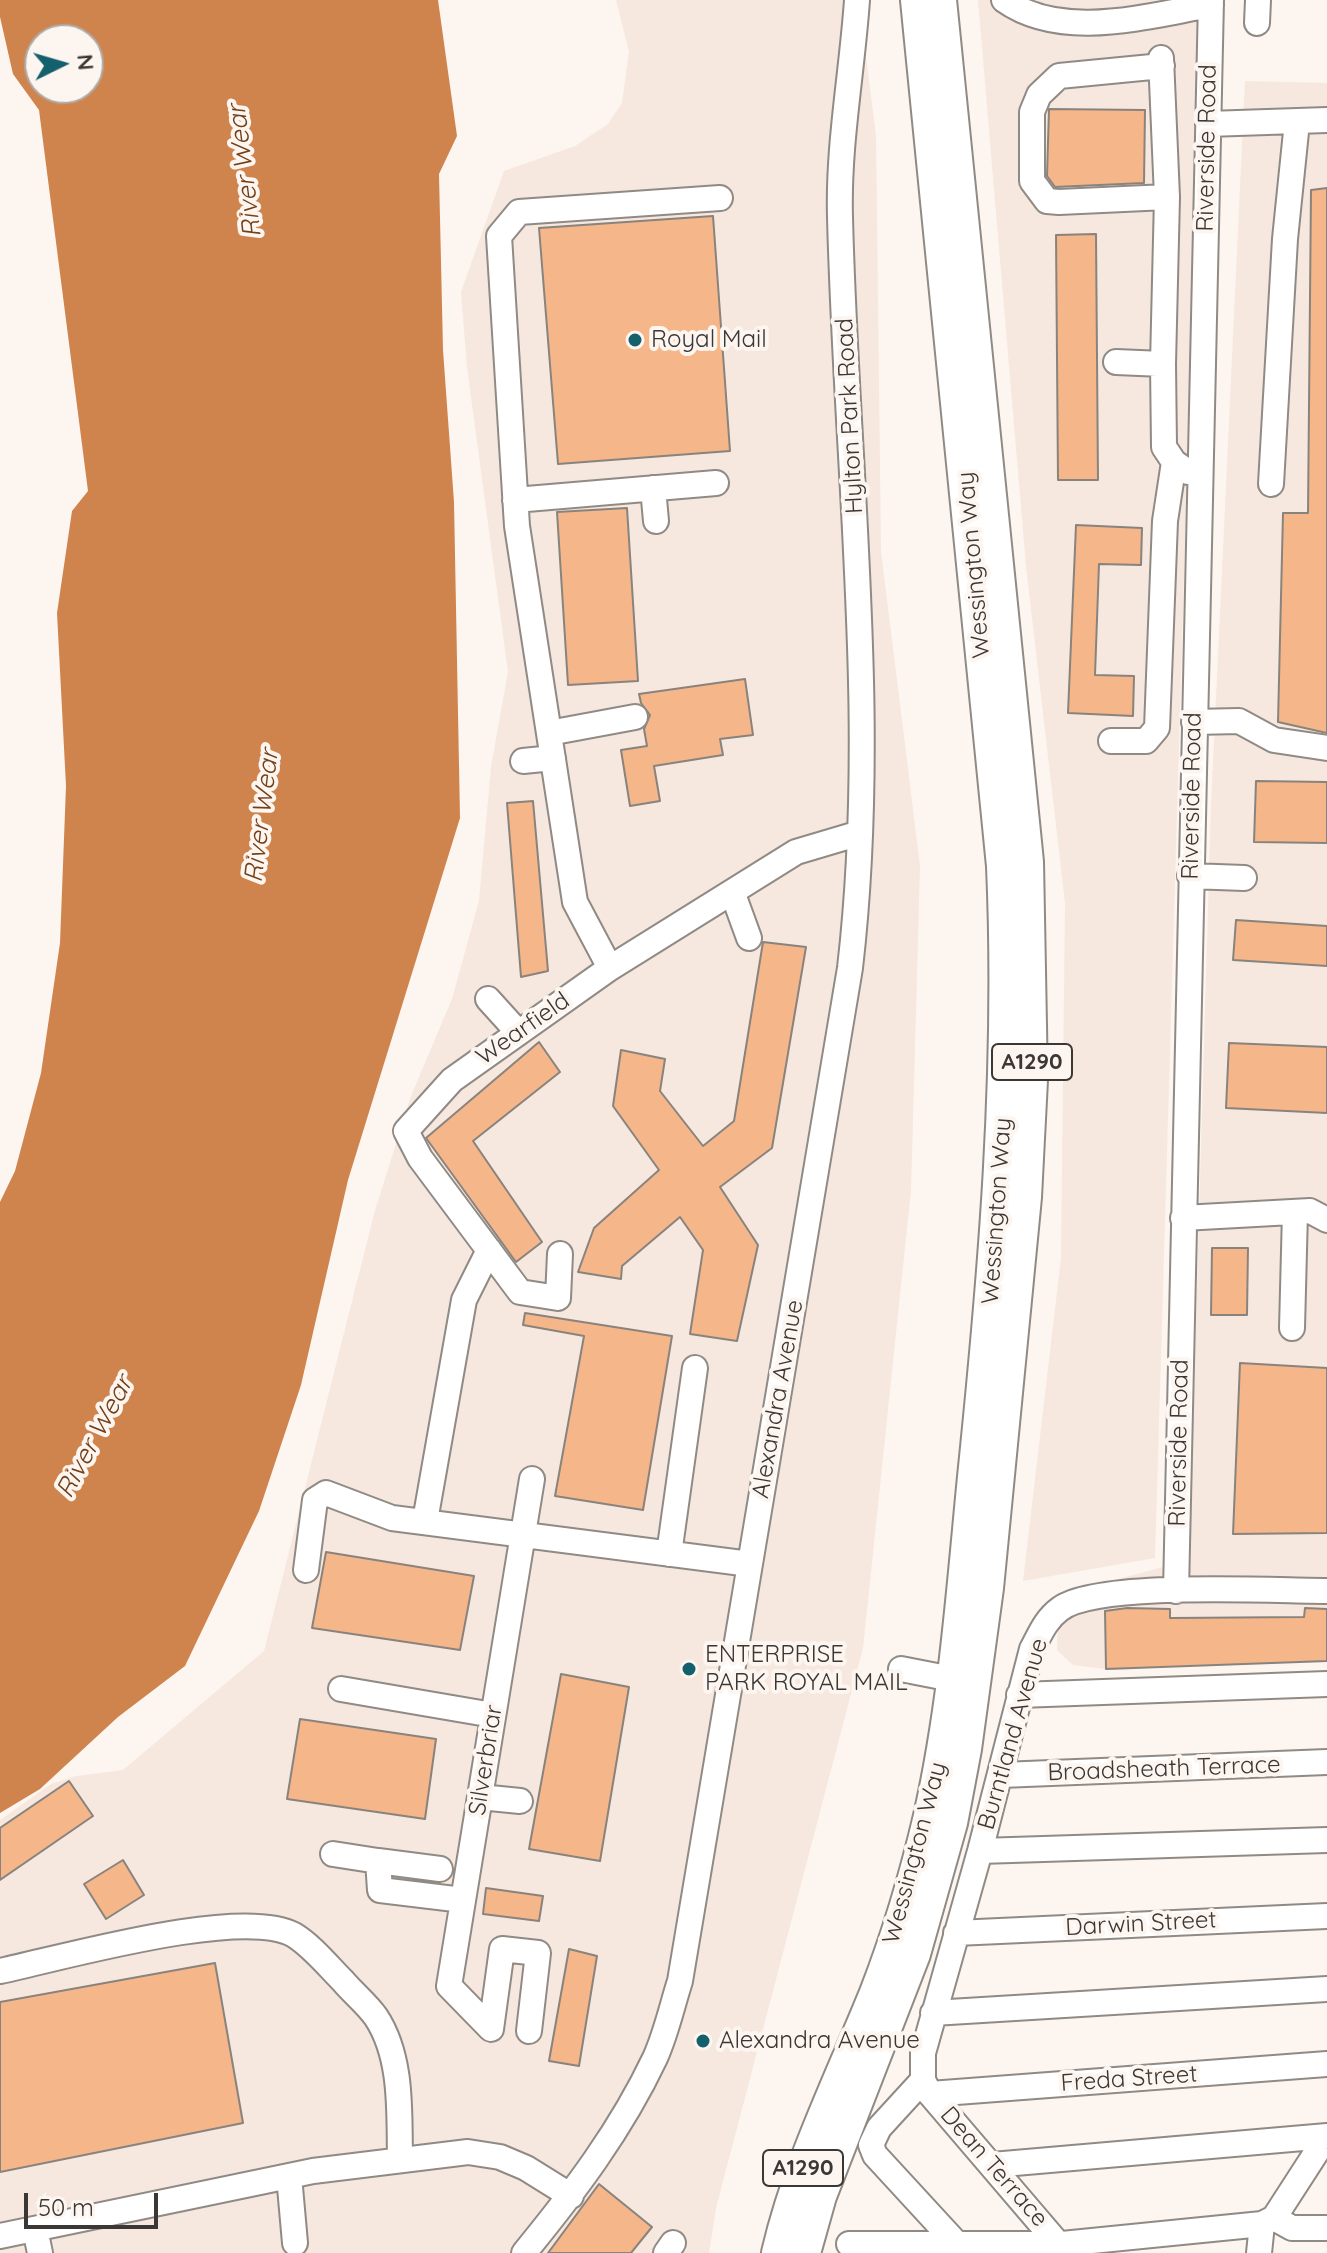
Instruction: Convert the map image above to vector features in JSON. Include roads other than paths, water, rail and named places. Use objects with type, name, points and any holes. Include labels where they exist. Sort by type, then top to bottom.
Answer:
[{"type":"main road","name":"Wessington Way","points":[[777,2253],[793,2193],[898,1928],[929,1815],[952,1679],[992,1292],[1005,1081],[1007,979],[1002,866],[971,523],[916,0]]},
{"type":"main road","name":"Wessington Way","points":[[805,2253],[821,2196],[915,1954],[952,1823],[971,1718],[988,1588],[1026,1197],[1032,1080],[1028,862],[941,0]]},
{"type":"street","name":"Hylton Park Road","points":[[857,0],[842,123],[840,215],[858,573],[860,833]]},
{"type":"street","points":[[1004,0],[1042,20],[1109,22],[1211,3]]},
{"type":"street","name":"Riverside Road","points":[[1176,1591],[1211,3]]},
{"type":"street","points":[[1167,197],[1047,201],[1032,181],[1032,112],[1039,95],[1059,76],[1162,62],[1167,197],[1164,447],[1174,462],[1199,480]]},
{"type":"street","points":[[1208,124],[1327,120]]},
{"type":"street","points":[[1271,484],[1285,239],[1297,122]]},
{"type":"street","points":[[610,968],[575,902],[551,746],[515,500],[499,236],[519,212],[720,198]]},
{"type":"street","points":[[1116,362],[1163,364]]},
{"type":"street","points":[[1111,741],[1146,741],[1157,728],[1165,521],[1174,462]]},
{"type":"street","points":[[515,500],[716,483]]},
{"type":"street","points":[[653,488],[656,521]]},
{"type":"street","points":[[523,761],[551,746],[635,717]]},
{"type":"street","points":[[1194,722],[1239,721],[1274,740],[1327,748]]},
{"type":"street","name":"Wearfield","points":[[560,1254],[558,1298],[520,1292],[420,1158],[406,1131],[452,1080],[610,968],[796,852],[860,833]]},
{"type":"street","name":"Alexandra Avenue","points":[[524,2253],[591,2169],[656,2056],[680,1981],[850,968],[858,901],[860,833]]},
{"type":"street","points":[[1190,876],[1244,878]]},
{"type":"street","points":[[733,894],[749,938]]},
{"type":"street","points":[[488,999],[517,1031]]},
{"type":"street","points":[[1183,1218],[1315,1210],[1292,1328]]},
{"type":"street","points":[[425,1521],[464,1300],[489,1250]]},
{"type":"street","points":[[669,1554],[695,1368]]},
{"type":"street","name":"Silverbriar","points":[[529,2031],[538,1953],[502,1949],[491,2029],[449,1986],[532,1479]]},
{"type":"street","points":[[306,1570],[315,1500],[326,1493],[392,1518],[750,1564]]},
{"type":"street","name":"Burntland Avenue","points":[[926,2087],[923,2053],[933,2013],[1001,1775],[1032,1649],[1046,1621],[1062,1607],[1131,1592],[1327,1591]]},
{"type":"street","points":[[901,1669],[952,1679]]},
{"type":"street","points":[[1019,1695],[1327,1684]]},
{"type":"street","points":[[341,1689],[493,1715]]},
{"type":"street","name":"Broadsheath Terrace","points":[[1001,1775],[1327,1762]]},
{"type":"street","points":[[480,1797],[520,1801]]},
{"type":"street","points":[[980,1851],[1327,1840]]},
{"type":"street","points":[[333,1854],[440,1869]]},
{"type":"street","points":[[378,1861],[380,1890],[463,1900]]},
{"type":"street","name":"Darwin Street","points":[[956,1933],[1327,1916]]},
{"type":"street","points":[[0,1971],[229,1926],[271,1929],[293,1935],[324,1961],[376,2017],[389,2044],[398,2087],[400,2160]]},
{"type":"street","points":[[933,2013],[1327,1989]]},
{"type":"street","name":"Freda Street","points":[[926,2087],[1327,2064]]},
{"type":"street","points":[[926,2087],[879,2128],[871,2145],[875,2155],[956,2243]]},
{"type":"street","name":"Dean Terrace","points":[[926,2087],[1064,2248]]},
{"type":"street","points":[[992,2165],[1327,2136]]},
{"type":"street","points":[[1259,2253],[1268,2221],[1327,2136]]},
{"type":"street","points":[[0,2236],[37,2241],[289,2176],[468,2152],[500,2157],[526,2168],[571,2196]]},
{"type":"street","points":[[289,2176],[295,2243]]},
{"type":"street","points":[[849,2244],[956,2243],[1064,2248],[1268,2221],[1292,2228],[1327,2228]]},
{"type":"water","name":"River Wear","points":[[0,0],[438,0],[457,136],[439,174],[443,350],[454,502],[460,818],[348,1180],[301,1385],[259,1511],[185,1666],[118,1717],[40,1789],[0,1813],[0,1202],[15,1171],[41,1073],[60,943],[66,786],[57,613],[72,511],[88,491],[39,110],[35,104],[104,104],[104,24],[24,24],[24,89],[13,74],[0,17]]},
{"type":"place","name":"Royal Mail","points":[[635,340]]},
{"type":"place","name":"ENTERPRISE PARK ROYAL MAIL","points":[[689,1669]]},
{"type":"place","name":"Alexandra Avenue","points":[[703,2041]]}]
